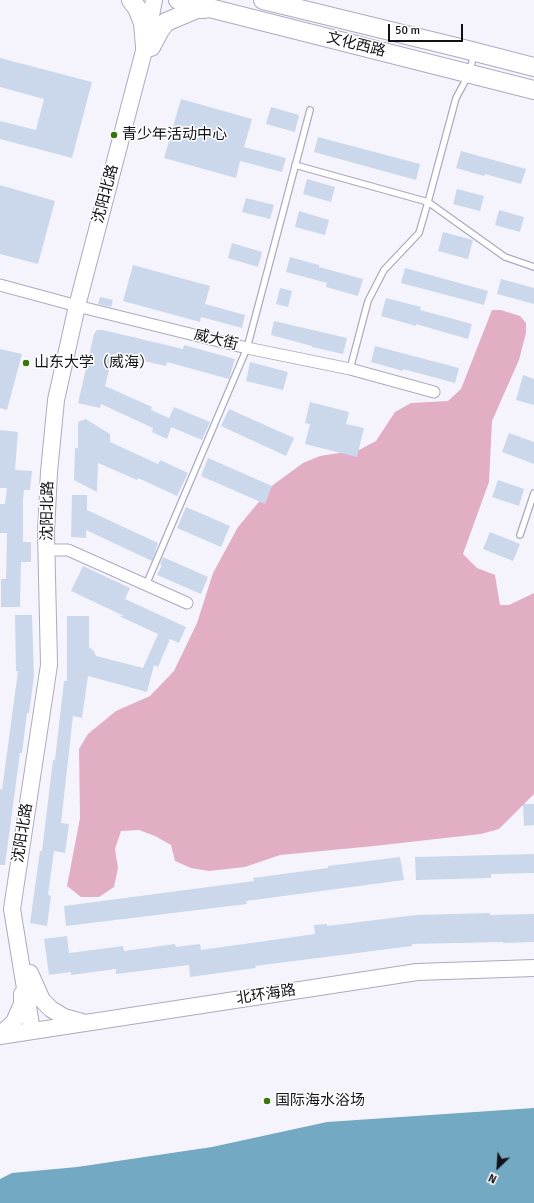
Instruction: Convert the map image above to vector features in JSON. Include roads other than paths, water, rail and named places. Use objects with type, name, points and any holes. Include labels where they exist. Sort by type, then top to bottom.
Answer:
[{"type":"main road","points":[[131,0],[137,8],[143,23],[148,47]]},
{"type":"main road","name":"文化西路","points":[[178,0],[534,90]]},
{"type":"main road","name":"文化西路","points":[[262,0],[534,67]]},
{"type":"main road","points":[[148,47],[166,22],[180,15],[197,8],[227,12]]},
{"type":"street","name":"沈阳北路","points":[[148,47],[154,0]]},
{"type":"street","name":"沈阳北路","points":[[36,1030],[12,909],[49,665],[50,550],[46,532],[49,472],[56,400],[148,47],[164,0]]},
{"type":"street","name":"威大街","points":[[0,285],[81,307],[247,348],[350,369],[434,392]]},
{"type":"street","points":[[50,550],[68,550],[187,603]]},
{"type":"street","name":"北环海路","points":[[0,1035],[417,972],[534,968]]},
{"type":"street","points":[[26,974],[42,1000],[51,1009],[64,1017],[85,1023]]},
{"type":"street","points":[[0,1035],[14,1022],[22,1004],[26,974]]},
{"type":"lane","points":[[350,369],[368,301],[384,270],[419,233],[456,98],[469,74],[475,52]]},
{"type":"lane","points":[[146,585],[247,348],[310,110]]},
{"type":"lane","points":[[295,165],[428,202],[505,257],[534,267]]},
{"type":"lane","points":[[520,535],[534,493]]},
{"type":"water","points":[[534,1108],[534,1203],[0,1203],[0,1179],[12,1173],[77,1167],[212,1147],[327,1122]]},
{"type":"place","name":"青少年活动中心","points":[[114,135]]},
{"type":"place","name":"山东大学（威海）","points":[[26,363]]},
{"type":"place","name":"国际海水浴场","points":[[267,1101]]}]
